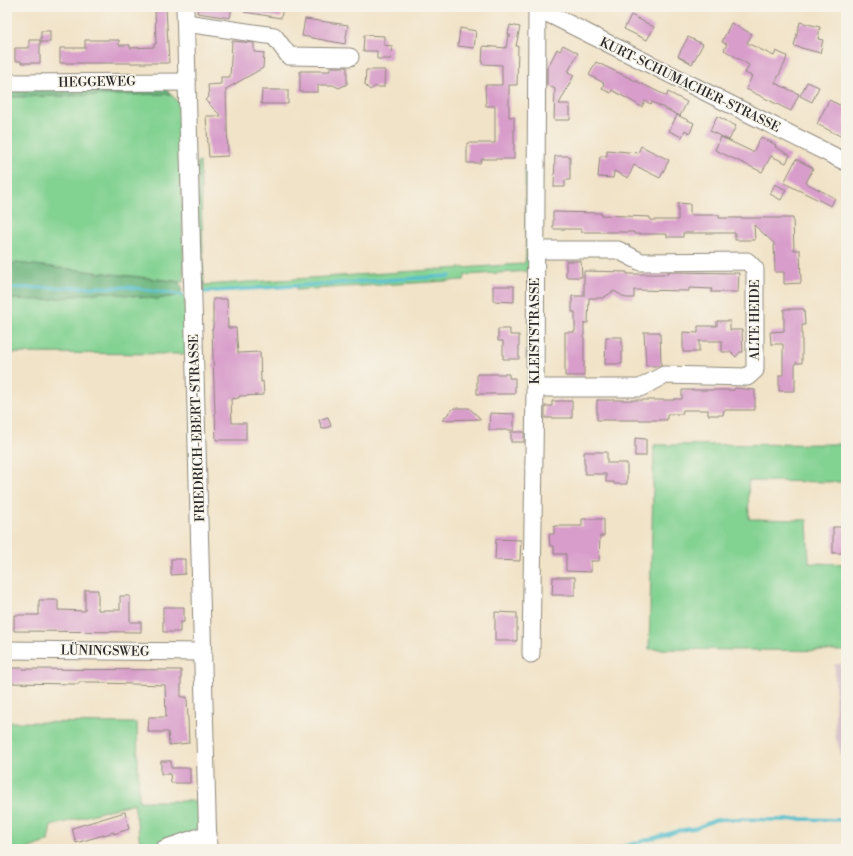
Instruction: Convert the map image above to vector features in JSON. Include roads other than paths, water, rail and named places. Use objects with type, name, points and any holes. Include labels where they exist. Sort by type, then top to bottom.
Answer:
[{"type":"street","name":"KURT-SCHUMACHER-STRASSE","points":[[536,7],[846,162]]},
{"type":"street","name":"KLEISTSTRASSE","points":[[532,654],[536,250],[536,7]]},
{"type":"street","points":[[185,15],[274,36],[289,56],[350,57]]},
{"type":"street","name":"FRIEDRICH-EBERT-STRASSE","points":[[185,15],[208,841]]},
{"type":"street","name":"HEGGEWEG","points":[[7,83],[187,82]]},
{"type":"street","name":"ALTE HEIDE","points":[[535,388],[640,388],[664,375],[748,377],[755,370],[755,269],[747,261],[641,262],[618,250],[536,250]]},
{"type":"street","name":"LÜNINGSWEG","points":[[7,650],[203,652]]},
{"type":"street","points":[[164,849],[208,841]]},
{"type":"waterway","points":[[202,292],[450,276]]},
{"type":"waterway","points":[[7,288],[128,287],[183,295]]},
{"type":"waterway","points":[[615,849],[682,830],[696,828],[715,820],[846,820]]}]
